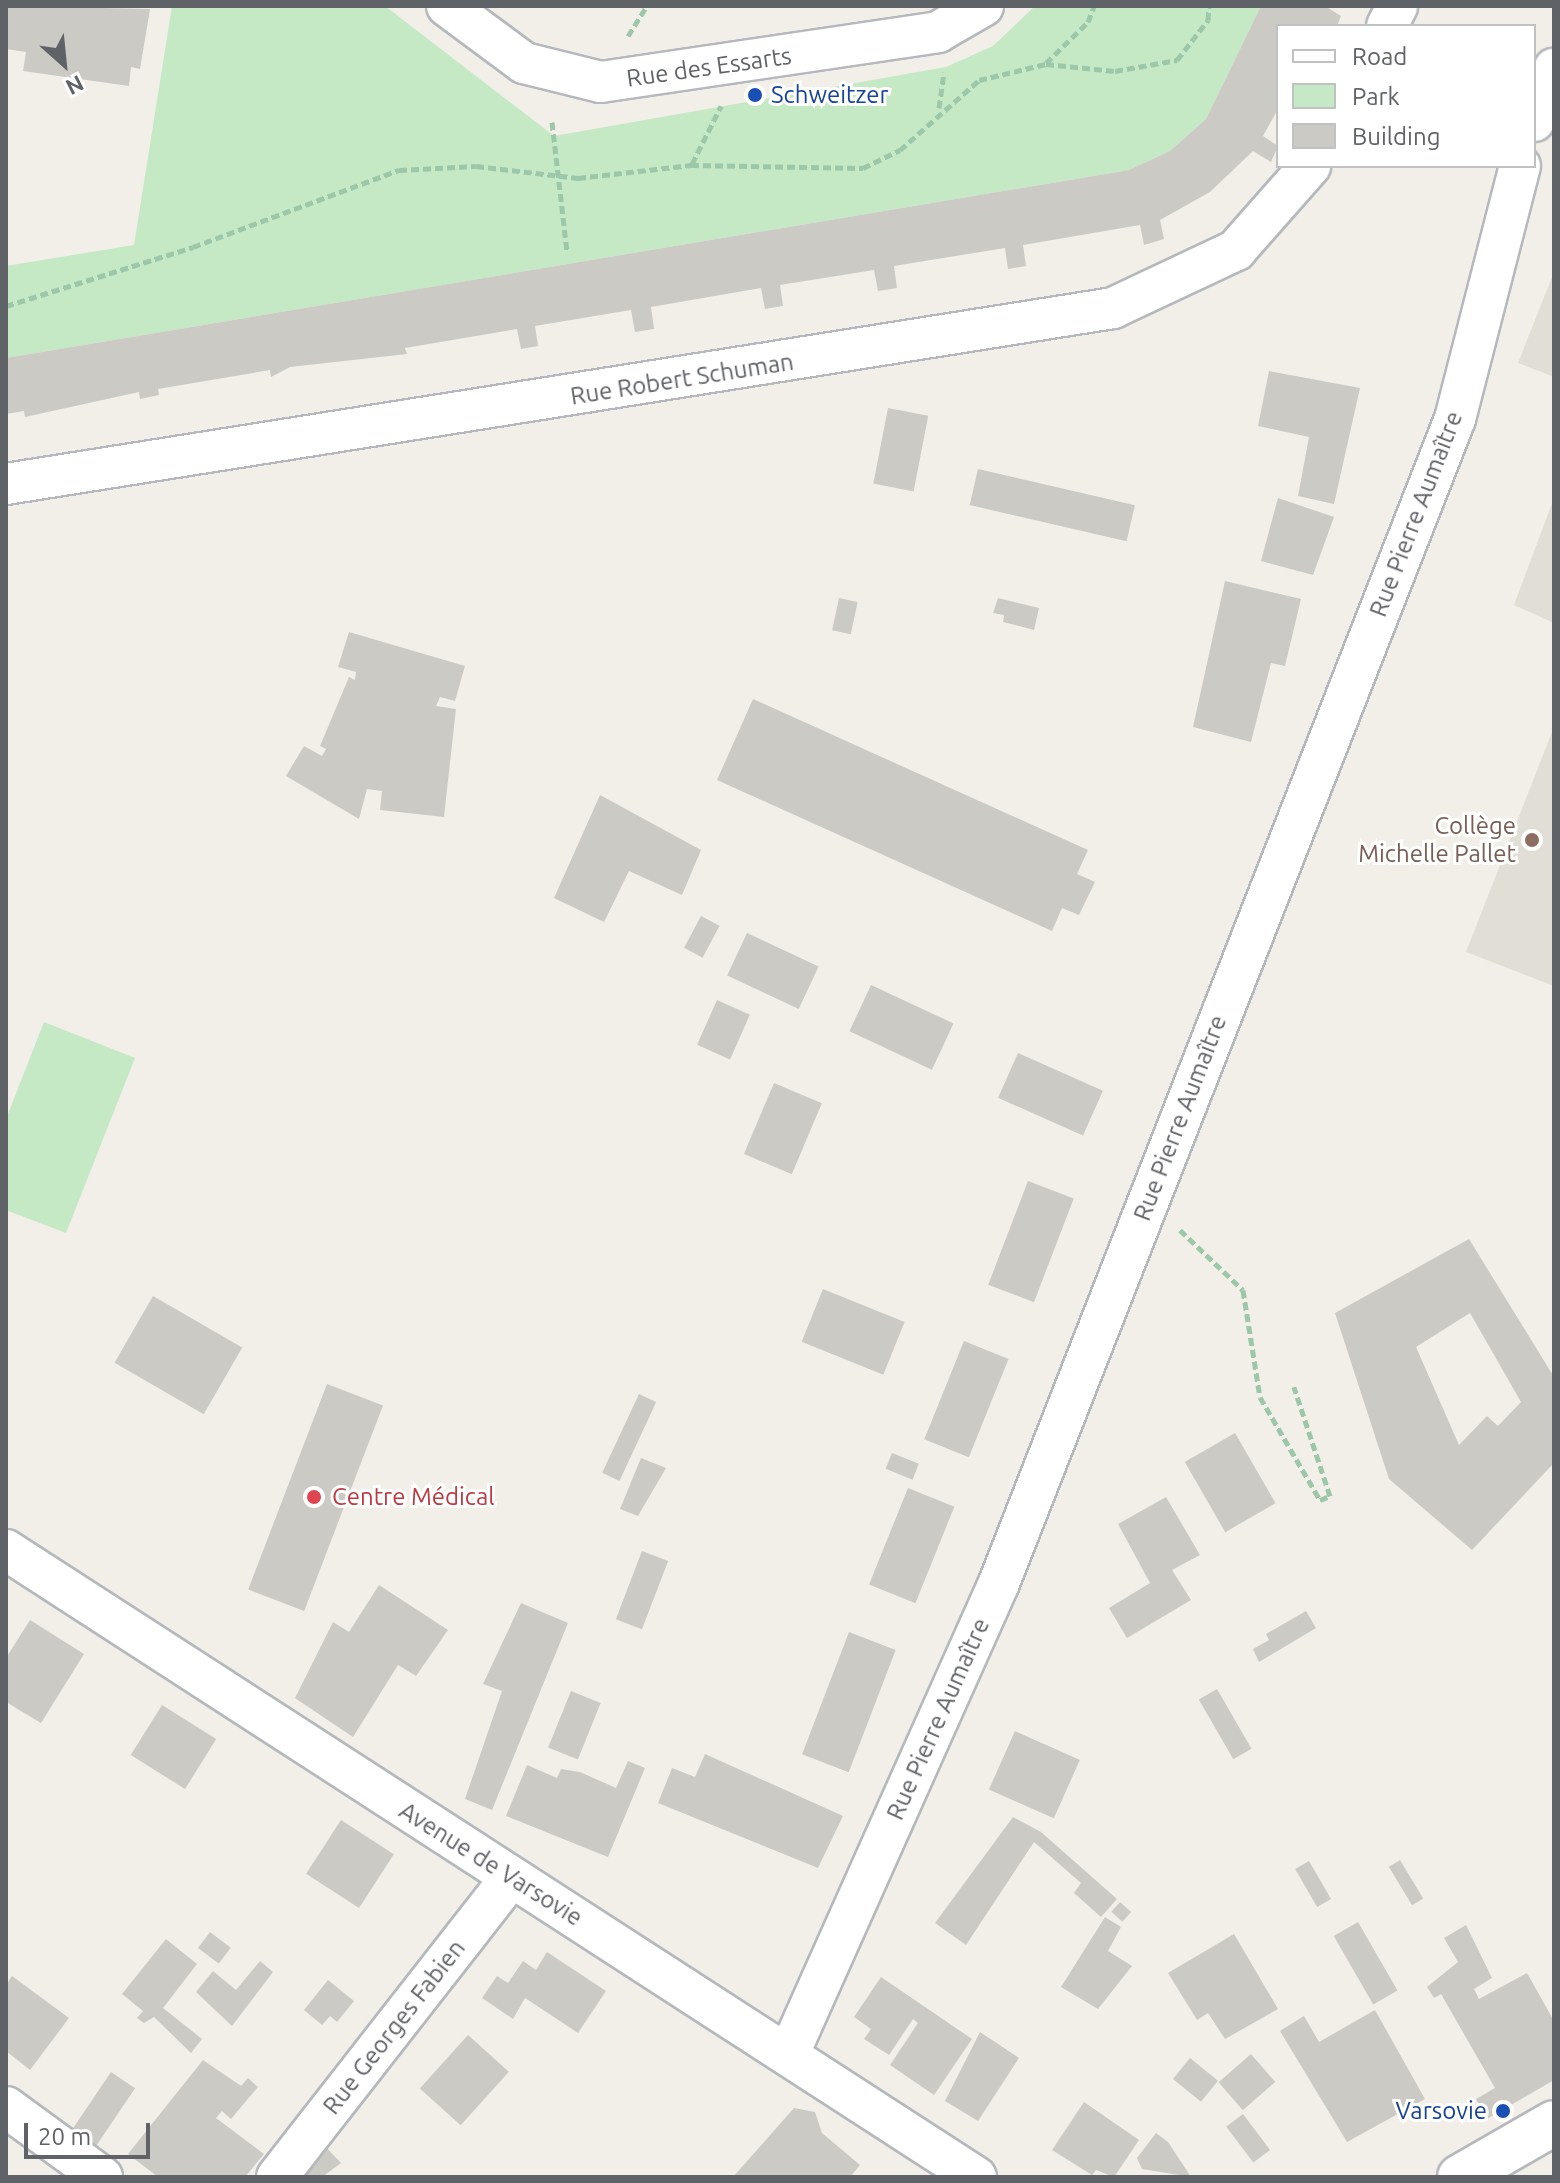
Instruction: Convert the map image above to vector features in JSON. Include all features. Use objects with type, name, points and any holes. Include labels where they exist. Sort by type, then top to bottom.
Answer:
[{"type":"street","name":"Rue des Essarts","points":[[447,6],[524,63],[553,76],[601,82],[731,66],[938,32],[983,6]]},
{"type":"street","points":[[1388,24],[1397,6]]},
{"type":"street","points":[[1536,116],[1554,69]]},
{"type":"street","name":"Rue Robert Schuman","points":[[6,484],[1113,308],[1236,250],[1308,168]]},
{"type":"street","name":"Rue Pierre Aumaître","points":[[790,2051],[999,1583],[1455,419],[1519,168]]},
{"type":"street","name":"Avenue de Varsovie","points":[[6,1550],[511,1878],[790,2051],[976,2177]]},
{"type":"street","name":"Rue Georges Fabien","points":[[277,2177],[511,1878]]},
{"type":"street","points":[[6,2107],[102,2177]]},
{"type":"street","points":[[1460,2177],[1554,2123]]},
{"type":"path","points":[[1046,64],[1094,6]]},
{"type":"path","points":[[6,306],[193,247],[399,170],[476,166],[552,175],[691,165],[863,168],[900,150],[979,80],[1046,64],[1115,71],[1177,60],[1208,20],[1209,6]]},
{"type":"path","points":[[691,165],[716,125],[731,66]]},
{"type":"path","points":[[552,122],[552,175],[567,252]]},
{"type":"path","points":[[1172,1216],[1243,1290],[1260,1397],[1320,1500],[1330,1496],[1294,1387]]},
{"type":"shaded area","points":[[1554,272],[1554,377],[1518,363]]},
{"type":"shaded area","points":[[1554,498],[1554,623],[1514,605]]},
{"type":"shaded area","name":"Collège Michelle Pallet","points":[[1554,727],[1554,986],[1466,952]]},
{"type":"green space","points":[[172,6],[385,6],[554,136],[946,67],[993,46],[1035,6],[1261,6],[1206,119],[1170,151],[1129,170],[6,358],[6,266],[134,245]]},
{"type":"green space","points":[[44,1022],[135,1058],[66,1233],[6,1210],[6,1119]]},
{"type":"building","points":[[8,6],[150,9],[140,69],[131,67],[129,86],[23,71],[26,52],[6,49]]},
{"type":"building","points":[[1261,6],[1325,6],[1341,16],[1338,24],[1276,24],[1276,113],[1263,136],[1276,145],[1271,162],[1253,151],[1210,192],[1160,220],[1164,239],[1144,245],[1140,225],[1023,245],[1026,266],[1008,269],[1005,248],[894,266],[897,288],[878,291],[874,270],[780,285],[783,306],[765,309],[761,288],[651,307],[654,329],[635,332],[631,310],[535,326],[538,346],[521,349],[517,329],[405,348],[407,354],[290,367],[271,377],[270,370],[158,389],[159,395],[140,399],[139,392],[25,417],[24,411],[6,414],[6,358],[1129,170],[1170,151],[1206,119]]},
{"type":"building","points":[[1269,371],[1360,388],[1334,504],[1298,496],[1309,437],[1258,426]]},
{"type":"building","points":[[888,408],[928,416],[914,491],[873,484]]},
{"type":"building","points":[[978,469],[1135,505],[1127,541],[970,505]]},
{"type":"building","points":[[1278,498],[1334,517],[1313,575],[1261,561]]},
{"type":"building","points":[[1225,581],[1301,599],[1285,666],[1271,663],[1251,742],[1193,727]]},
{"type":"building","points":[[839,598],[858,602],[851,634],[832,630]]},
{"type":"building","points":[[998,598],[1039,608],[1034,630],[1003,622],[1004,615],[993,613]]},
{"type":"building","points":[[349,632],[465,666],[455,701],[440,697],[436,706],[456,709],[444,817],[380,810],[382,791],[367,789],[359,819],[286,776],[304,746],[322,756],[326,749],[320,746],[349,677],[355,680],[356,672],[338,667]]},
{"type":"building","points":[[753,699],[1088,850],[1077,874],[1095,882],[1079,915],[1062,908],[1052,931],[717,780]]},
{"type":"building","points":[[600,795],[701,850],[682,895],[629,871],[604,922],[554,898]]},
{"type":"building","points":[[701,916],[720,926],[703,958],[684,948]]},
{"type":"building","points":[[747,933],[819,966],[799,1009],[727,976]]},
{"type":"building","points":[[871,985],[953,1023],[932,1070],[849,1031]]},
{"type":"building","points":[[717,1000],[750,1015],[730,1059],[697,1045]]},
{"type":"building","points":[[1018,1053],[1103,1091],[1083,1136],[998,1098]]},
{"type":"building","points":[[774,1083],[822,1103],[792,1174],[744,1154]]},
{"type":"building","points":[[1028,1181],[1074,1199],[1034,1302],[988,1285]]},
{"type":"building","points":[[1469,1239],[1554,1377],[1554,1463],[1472,1550],[1389,1479],[1335,1313]],"holes":[[[1470,1313],[1521,1402],[1498,1426],[1487,1416],[1459,1445],[1416,1347]]]},
{"type":"building","points":[[823,1289],[905,1322],[883,1375],[802,1342]]},
{"type":"building","points":[[153,1296],[242,1348],[204,1414],[114,1363]]},
{"type":"building","points":[[964,1341],[1009,1359],[969,1457],[924,1439]]},
{"type":"building","name":"Centre Médical","points":[[327,1384],[383,1406],[304,1611],[248,1589]]},
{"type":"building","points":[[639,1394],[656,1402],[619,1481],[602,1473]]},
{"type":"building","points":[[1235,1433],[1276,1503],[1225,1532],[1185,1462]]},
{"type":"building","points":[[892,1453],[919,1464],[913,1480],[886,1469]]},
{"type":"building","points":[[641,1458],[666,1468],[638,1516],[620,1509]]},
{"type":"building","points":[[908,1488],[954,1507],[915,1603],[869,1584]]},
{"type":"building","points":[[1166,1497],[1200,1555],[1172,1570],[1191,1600],[1127,1638],[1109,1608],[1150,1583],[1118,1524]]},
{"type":"building","points":[[642,1551],[668,1561],[642,1629],[616,1619]]},
{"type":"building","points":[[379,1585],[448,1630],[416,1676],[398,1665],[353,1737],[295,1698],[333,1622],[349,1632]]},
{"type":"building","points":[[521,1603],[568,1623],[492,1810],[465,1799],[502,1691],[483,1684]]},
{"type":"building","points":[[1306,1611],[1316,1628],[1259,1662],[1253,1649],[1269,1640],[1266,1634]]},
{"type":"building","points":[[30,1620],[84,1654],[41,1723],[6,1702],[6,1658]]},
{"type":"building","points":[[849,1632],[896,1650],[849,1772],[802,1754]]},
{"type":"building","points":[[1217,1689],[1252,1749],[1233,1759],[1199,1700]]},
{"type":"building","points":[[571,1691],[601,1703],[578,1760],[548,1748]]},
{"type":"building","points":[[162,1705],[216,1739],[185,1789],[131,1755]]},
{"type":"building","points":[[1015,1731],[1080,1760],[1054,1818],[989,1789]]},
{"type":"building","points":[[705,1754],[843,1816],[818,1868],[658,1803],[672,1768],[695,1777]]},
{"type":"building","points":[[628,1761],[645,1768],[608,1857],[506,1816],[527,1765],[557,1778],[561,1769],[580,1772],[616,1788]]},
{"type":"building","points":[[1013,1817],[1041,1832],[1117,1899],[1101,1917],[1074,1893],[1081,1883],[1034,1842],[966,1945],[935,1923]]},
{"type":"building","points":[[341,1820],[394,1854],[359,1908],[306,1874]]},
{"type":"building","points":[[1400,1860],[1423,1899],[1412,1905],[1389,1867]]},
{"type":"building","points":[[1309,1861],[1331,1899],[1317,1907],[1295,1869]]},
{"type":"building","points":[[1120,1902],[1131,1912],[1122,1922],[1111,1912]]},
{"type":"building","points":[[1105,1917],[1121,1927],[1108,1951],[1132,1966],[1098,2009],[1061,1987]]},
{"type":"building","points":[[1358,1922],[1398,1990],[1373,2004],[1334,1936]]},
{"type":"building","points":[[1466,1925],[1492,1978],[1474,1989],[1479,1999],[1527,1973],[1554,2021],[1554,2080],[1487,2119],[1476,2099],[1495,2088],[1441,1994],[1434,1998],[1427,1987],[1458,1962],[1444,1938]]},
{"type":"building","points":[[210,1932],[231,1948],[219,1964],[198,1948]]},
{"type":"building","points":[[1234,1934],[1278,2009],[1225,2039],[1208,2013],[1197,2020],[1168,1973]]},
{"type":"building","points":[[166,1939],[197,1964],[163,2008],[202,2039],[191,2053],[154,2017],[144,2023],[137,2018],[143,2011],[122,1994]]},
{"type":"building","points":[[547,1952],[606,1991],[578,2033],[525,1998],[513,2019],[482,1998],[497,1976],[508,1983],[523,1961],[536,1970]]},
{"type":"building","points":[[260,1961],[273,1972],[232,2026],[196,1992],[213,1971],[236,1990]]},
{"type":"building","points":[[12,1976],[69,2018],[30,2070],[6,2051],[6,1985]]},
{"type":"building","points":[[881,1977],[972,2039],[934,2095],[890,2065],[918,2023],[913,2019],[889,2055],[864,2039],[871,2029],[854,2017]]},
{"type":"building","points":[[328,1980],[354,2001],[337,2022],[330,2016],[322,2025],[304,2010]]},
{"type":"building","points":[[1375,2010],[1425,2099],[1347,2142],[1280,2031],[1304,2016],[1319,2042]]},
{"type":"building","points":[[980,2032],[1019,2058],[978,2121],[945,2101]]},
{"type":"building","points":[[468,2035],[509,2072],[461,2125],[420,2089]]},
{"type":"building","points":[[1251,2054],[1275,2082],[1243,2110],[1219,2082]]},
{"type":"building","points":[[1190,2058],[1218,2081],[1201,2102],[1173,2079]]},
{"type":"building","points":[[203,2060],[241,2086],[248,2078],[258,2087],[231,2119],[222,2111],[216,2118],[264,2154],[245,2177],[158,2177],[128,2154]]},
{"type":"building","points":[[111,2072],[135,2088],[94,2149],[70,2133]]},
{"type":"building","points":[[1084,2102],[1139,2140],[1114,2177],[1096,2170],[1092,2175],[1052,2150]]},
{"type":"building","points":[[794,2108],[815,2112],[822,2133],[860,2165],[850,2177],[733,2177]]},
{"type":"building","points":[[1243,2114],[1270,2150],[1253,2163],[1226,2127]]},
{"type":"building","points":[[1156,2133],[1168,2142],[1191,2177],[1142,2169],[1137,2158]]},
{"type":"building","points":[[322,2143],[341,2163],[322,2177],[294,2177]]},
{"type":"place","name":"Schweitzer","points":[[755,95]]},
{"type":"place","name":"Collège Michelle Pallet","points":[[1532,840]]},
{"type":"place","name":"Centre Médical","points":[[314,1497]]},
{"type":"place","name":"Varsovie","points":[[1503,2111]]}]
